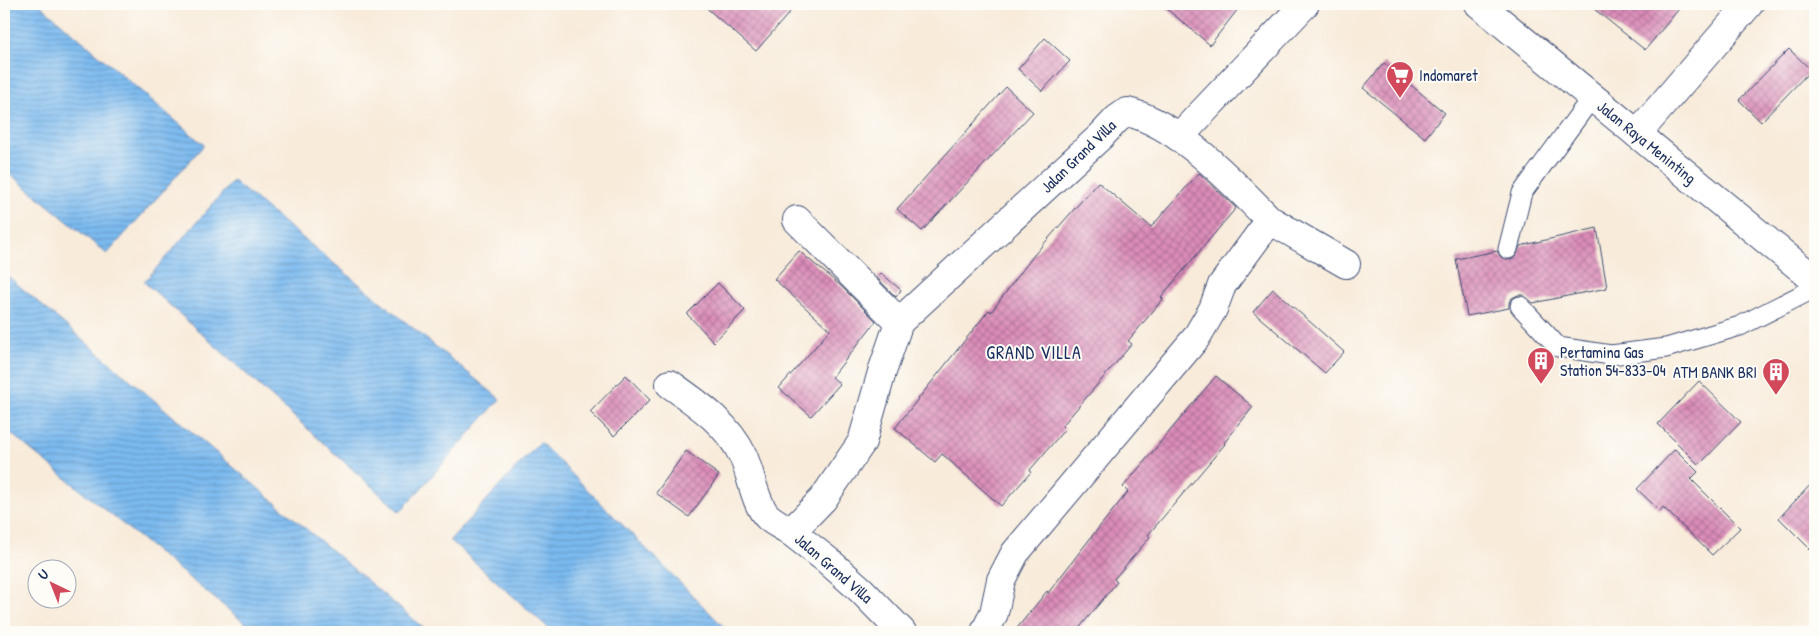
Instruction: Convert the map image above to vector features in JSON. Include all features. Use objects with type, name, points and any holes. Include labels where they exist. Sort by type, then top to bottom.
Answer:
[{"type":"main road","points":[[1179,136],[1305,4]]},
{"type":"main road","points":[[1637,134],[1749,4]]},
{"type":"main road","name":"Jalan Raya Meninting","points":[[1490,7],[1592,97],[1815,280]]},
{"type":"main road","name":"Jalan Grand Villa","points":[[902,632],[861,590],[791,532],[823,499],[862,442],[882,372],[900,322],[1101,136],[1116,119],[1127,112],[1140,115],[1179,136],[1235,185],[1270,220],[1346,264]]},
{"type":"main road","points":[[797,220],[900,322]]},
{"type":"main road","points":[[985,632],[994,613],[1001,580],[1014,553],[1196,338],[1213,309],[1222,285],[1270,220]]},
{"type":"main road","points":[[670,384],[708,411],[728,432],[744,457],[752,483],[767,516],[791,532]]},
{"type":"lane","points":[[1508,250],[1522,194],[1592,97]]},
{"type":"lane","points":[[1520,306],[1558,347],[1611,356],[1666,348],[1740,326],[1815,288]]},
{"type":"water","points":[[4,4],[39,4],[204,145],[107,254],[4,169]]},
{"type":"water","points":[[233,181],[500,399],[400,512],[144,282]]},
{"type":"water","points":[[4,273],[428,632],[256,632],[4,428]]},
{"type":"water","points":[[540,442],[729,632],[553,632],[450,540]]},
{"type":"building","points":[[702,4],[797,4],[756,51]]},
{"type":"building","points":[[1161,4],[1242,4],[1210,45]]},
{"type":"building","points":[[1588,4],[1683,4],[1645,50]]},
{"type":"building","points":[[1045,38],[1070,61],[1042,91],[1018,69]]},
{"type":"building","points":[[1789,49],[1811,70],[1761,122],[1739,100]]},
{"type":"building","points":[[1384,63],[1445,113],[1425,138],[1363,88]]},
{"type":"building","points":[[1006,87],[1033,112],[922,231],[897,209]]},
{"type":"building","points":[[1199,173],[1236,208],[1161,297],[1163,299],[1128,341],[1132,344],[1062,426],[1065,429],[1001,506],[942,454],[935,462],[895,428],[989,310],[991,312],[1034,255],[1098,182],[1151,227]]},
{"type":"building","name":"Pertamina Gas Station 54-833-04","points":[[1597,228],[1607,288],[1533,303],[1524,295],[1518,295],[1509,302],[1509,308],[1467,316],[1456,259],[1497,251],[1501,257],[1511,260],[1516,256],[1520,246]]},
{"type":"building","points":[[799,251],[841,286],[876,321],[832,377],[840,384],[811,416],[779,388],[830,330],[774,279]]},
{"type":"building","points":[[881,273],[901,290],[896,297],[877,278]]},
{"type":"building","points":[[718,283],[745,310],[714,342],[687,314]]},
{"type":"building","points":[[1273,289],[1344,352],[1325,373],[1253,312]]},
{"type":"building","points":[[626,375],[650,400],[614,436],[590,412]]},
{"type":"building","points":[[1216,376],[1253,407],[1225,444],[1148,535],[1150,537],[1114,579],[1117,582],[1076,632],[1014,632],[1047,591],[1048,593],[1128,492],[1123,487]]},
{"type":"building","points":[[1699,381],[1741,422],[1699,465],[1658,424]]},
{"type":"building","points":[[1675,449],[1698,472],[1691,479],[1740,528],[1712,555],[1663,507],[1660,511],[1637,489]]},
{"type":"building","points":[[686,451],[719,475],[689,517],[656,493]]},
{"type":"building","points":[[1815,480],[1815,554],[1779,518]]},
{"type":"place","name":"Indomaret","points":[[1400,99]]},
{"type":"place","name":"Pertamina Gas Station 54-833-04","points":[[1541,385]]},
{"type":"place","name":"ATM BANK BRI","points":[[1776,396]]},
{"type":"district","name":"GRAND VILLA","points":[[1034,352]]}]
